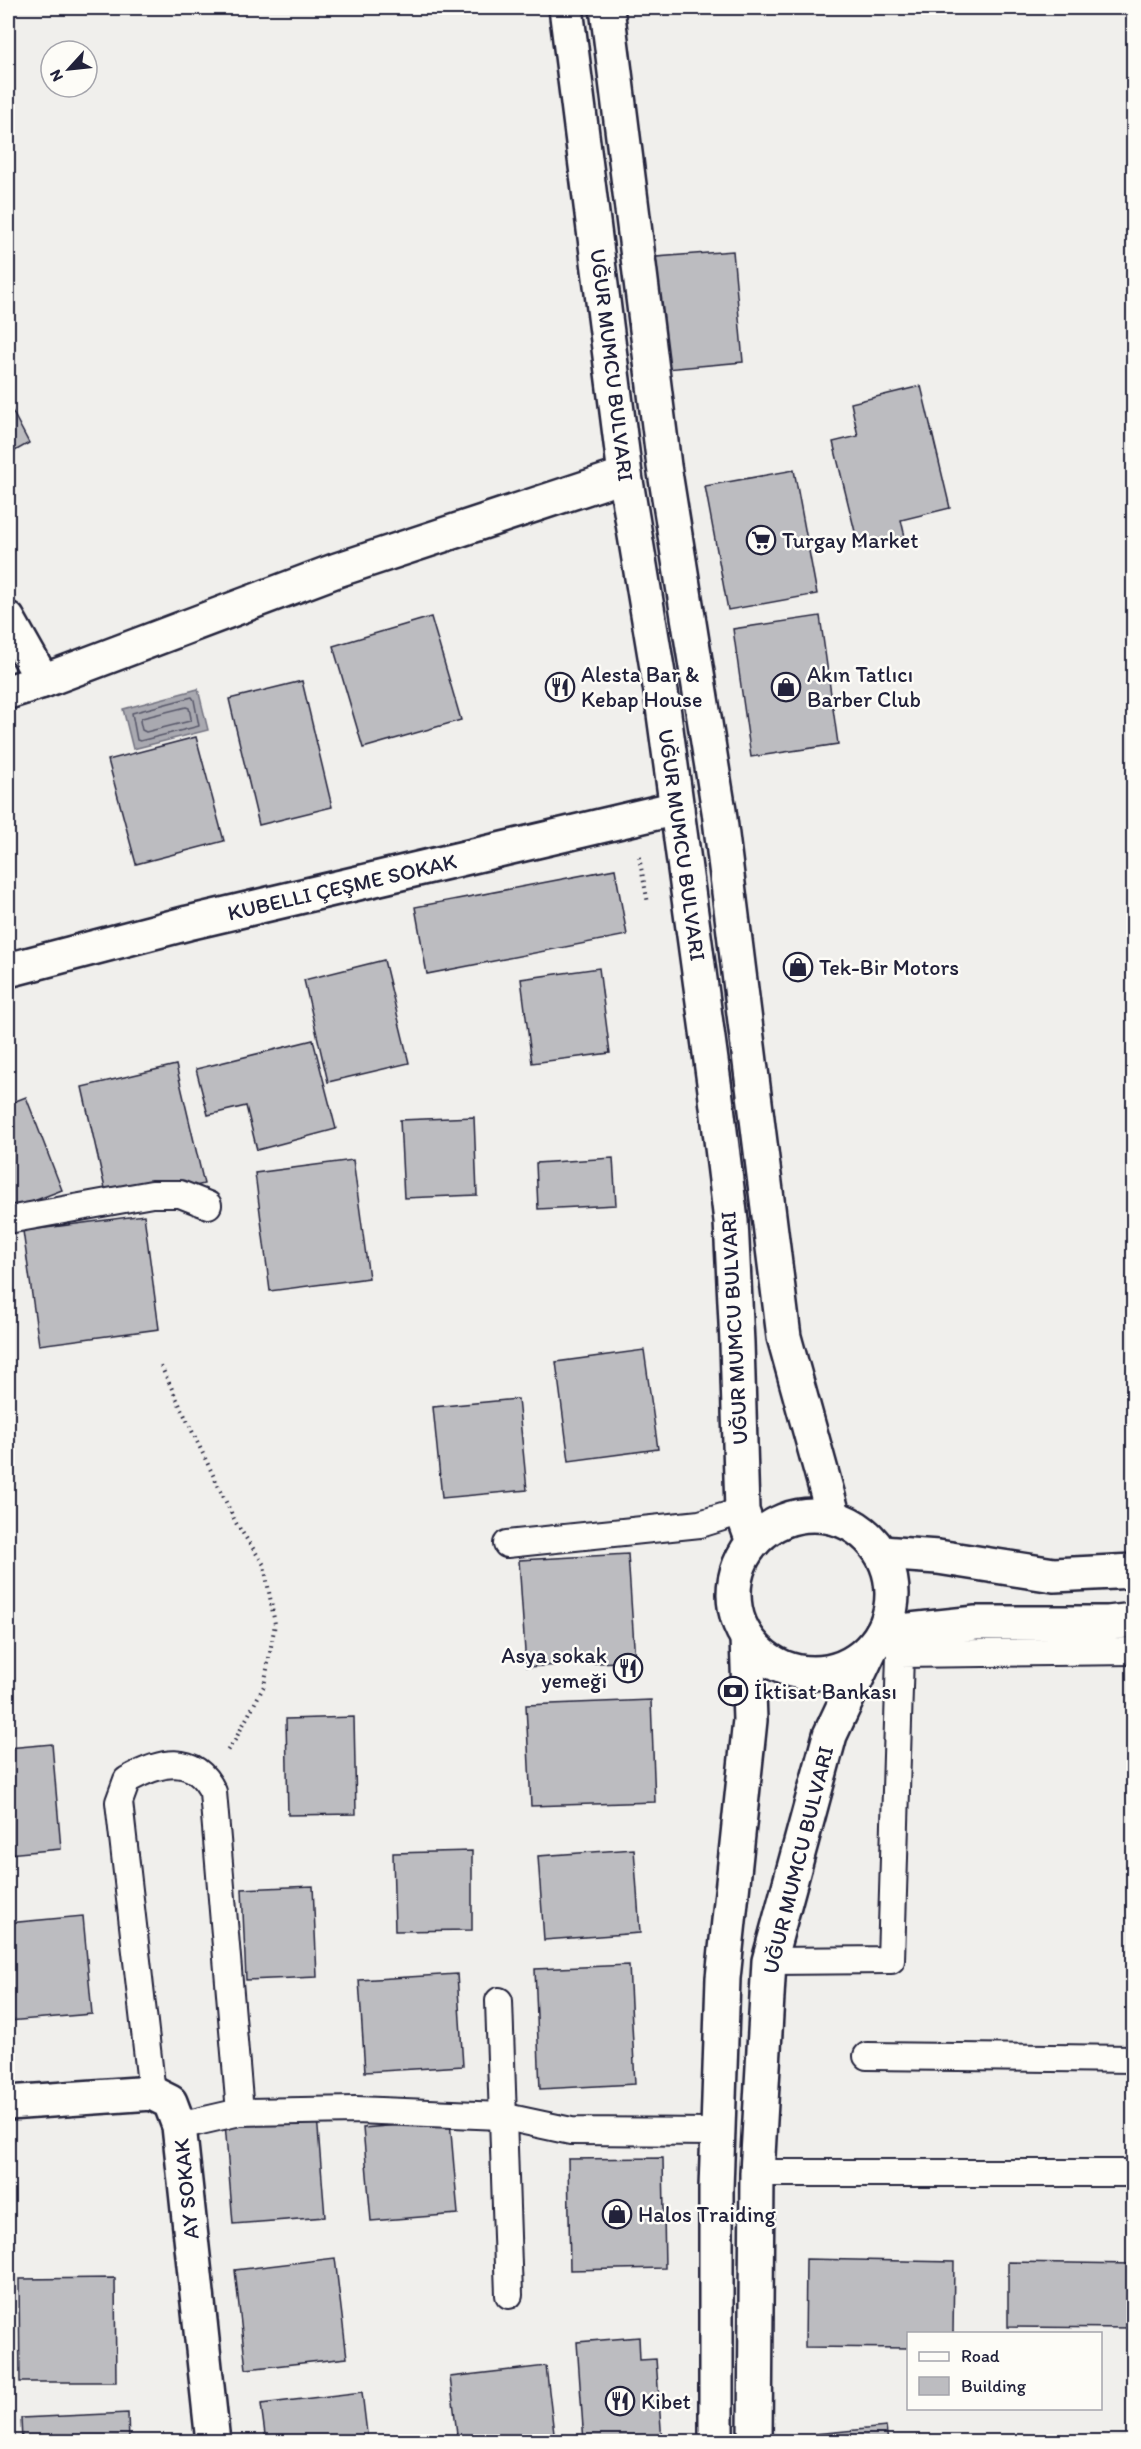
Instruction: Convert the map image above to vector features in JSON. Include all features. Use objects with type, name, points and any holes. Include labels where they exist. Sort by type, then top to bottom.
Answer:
[{"type":"main road","points":[[566,8],[625,476],[661,692],[731,1221],[742,1511],[753,1542]]},
{"type":"main road","points":[[607,8],[664,466],[719,812],[784,1337],[834,1518]]},
{"type":"main road","points":[[8,692],[43,681],[337,570],[625,476]]},
{"type":"main road","points":[[8,619],[43,681]]},
{"type":"main road","name":"KUBELLI ÇEŞME SOKAK","points":[[8,970],[200,920],[677,808]]},
{"type":"main road","points":[[755,2442],[757,2173],[769,1961],[830,1735],[877,1640],[890,1614],[892,1593],[889,1572],[881,1553],[868,1537],[853,1525],[834,1518],[807,1515],[777,1523],[753,1542],[742,1560],[735,1579],[734,1599],[739,1620],[747,1638],[766,1657],[790,1670],[816,1673],[846,1666],[877,1640],[976,1623],[1108,1623],[1134,1620]]},
{"type":"main road","points":[[881,1553],[938,1557],[1054,1575],[1134,1571]]},
{"type":"main road","points":[[716,2442],[717,2132],[723,1978],[750,1720],[747,1638]]},
{"type":"main road","points":[[8,2103],[152,2093]]},
{"type":"main road","name":"AY SOKAK","points":[[152,2093],[170,2102],[179,2126],[213,2442]]},
{"type":"lane","points":[[8,1220],[152,1194],[180,1194],[208,1205]]},
{"type":"lane","points":[[507,1544],[700,1524],[742,1511]]},
{"type":"lane","points":[[769,1961],[891,1960],[900,1654],[1134,1651]]},
{"type":"lane","points":[[152,2093],[119,1802],[127,1780],[151,1766],[185,1764],[206,1778],[213,1792],[240,2112]]},
{"type":"lane","points":[[499,2001],[501,2116],[509,2295]]},
{"type":"lane","points":[[867,2056],[1134,2059]]},
{"type":"lane","points":[[179,2126],[240,2112],[356,2110],[501,2116],[571,2131],[717,2132]]},
{"type":"lane","points":[[757,2173],[1134,2173]]},
{"type":"path","points":[[161,1365],[236,1523],[264,1565],[275,1624],[264,1686],[235,1740],[206,1778]]},
{"type":"water","points":[[198,689],[208,730],[133,749],[123,709]]},
{"type":"building","points":[[733,251],[743,362],[666,369],[656,257]]},
{"type":"building","points":[[921,386],[950,508],[901,520],[905,537],[859,548],[833,442],[858,436],[851,403]]},
{"type":"building","points":[[8,403],[29,443],[8,455]]},
{"type":"building","name":"Turgay Market","points":[[794,470],[817,594],[728,610],[705,486]]},
{"type":"building","name":"Akın Tatlıcı Barber Club","points":[[820,616],[838,744],[751,757],[733,629]]},
{"type":"building","points":[[431,617],[461,720],[363,748],[333,646]]},
{"type":"building","points":[[302,681],[332,807],[259,825],[229,699]]},
{"type":"building","points":[[196,737],[224,841],[136,864],[108,760]]},
{"type":"building","points":[[615,869],[627,935],[427,974],[415,907]]},
{"type":"building","points":[[384,960],[409,1063],[328,1082],[304,980]]},
{"type":"building","points":[[599,968],[610,1053],[532,1063],[521,979]]},
{"type":"building","points":[[313,1040],[336,1129],[257,1150],[246,1106],[208,1115],[196,1069]]},
{"type":"building","points":[[176,1065],[204,1184],[109,1206],[82,1087]]},
{"type":"building","points":[[26,1097],[62,1190],[8,1211],[8,1104]]},
{"type":"building","points":[[474,1117],[477,1195],[404,1198],[400,1120]]},
{"type":"building","points":[[613,1158],[616,1205],[538,1209],[536,1163]]},
{"type":"building","points":[[353,1160],[369,1278],[270,1291],[255,1173]]},
{"type":"building","points":[[144,1215],[159,1329],[39,1345],[23,1231]]},
{"type":"building","points":[[644,1350],[658,1449],[569,1461],[556,1362]]},
{"type":"building","points":[[518,1399],[527,1490],[442,1498],[433,1407]]},
{"type":"building","points":[[628,1554],[635,1661],[526,1667],[519,1560]]},
{"type":"building","points":[[651,1700],[655,1802],[531,1806],[526,1705]]},
{"type":"building","points":[[354,1717],[356,1814],[288,1815],[286,1719]]},
{"type":"building","points":[[52,1744],[61,1849],[8,1854],[8,1748]]},
{"type":"building","points":[[634,1849],[640,1933],[544,1940],[538,1856]]},
{"type":"building","points":[[472,1851],[472,1930],[395,1931],[393,1853]]},
{"type":"building","points":[[313,1886],[317,1977],[246,1980],[242,1889]]},
{"type":"building","points":[[83,1916],[92,2014],[8,2021],[8,1923]]},
{"type":"building","points":[[629,1965],[635,2084],[540,2089],[535,1969]]},
{"type":"building","points":[[457,1974],[463,2066],[365,2072],[359,1980]]},
{"type":"building","points":[[317,2116],[325,2217],[233,2224],[225,2123]]},
{"type":"building","points":[[450,2121],[458,2214],[371,2221],[363,2128]]},
{"type":"building","name":"Halos Traiding","points":[[663,2158],[665,2268],[570,2270],[568,2159]]},
{"type":"building","points":[[335,2258],[347,2358],[246,2369],[235,2270]]},
{"type":"building","points":[[806,2259],[954,2262],[953,2332],[907,2332],[907,2348],[805,2347]]},
{"type":"building","points":[[1008,2262],[1134,2264],[1134,2328],[1008,2327]]},
{"type":"building","points":[[115,2278],[116,2382],[20,2382],[19,2279]]},
{"type":"building","name":"Kibet","points":[[639,2337],[640,2360],[656,2359],[662,2442],[584,2442],[577,2342]]},
{"type":"building","points":[[546,2366],[555,2442],[458,2442],[450,2377]]},
{"type":"building","points":[[362,2392],[368,2442],[266,2442],[261,2404]]},
{"type":"building","points":[[128,2413],[129,2442],[22,2442],[21,2418]]},
{"type":"building","points":[[886,2427],[888,2442],[816,2442],[815,2434]]},
{"type":"place","name":"Turgay Market","points":[[761,540]]},
{"type":"place","name":"Alesta Bar & Kebap House","points":[[560,687]]},
{"type":"place","name":"Akın Tatlıcı Barber Club","points":[[786,687]]},
{"type":"place","name":"Tek-Bir Motors","points":[[798,967]]},
{"type":"place","name":"Asya sokak yemeği","points":[[628,1668]]},
{"type":"place","name":"İktisat Bankası","points":[[733,1691]]},
{"type":"place","name":"Halos Traiding","points":[[617,2214]]},
{"type":"place","name":"Kibet","points":[[620,2401]]}]
